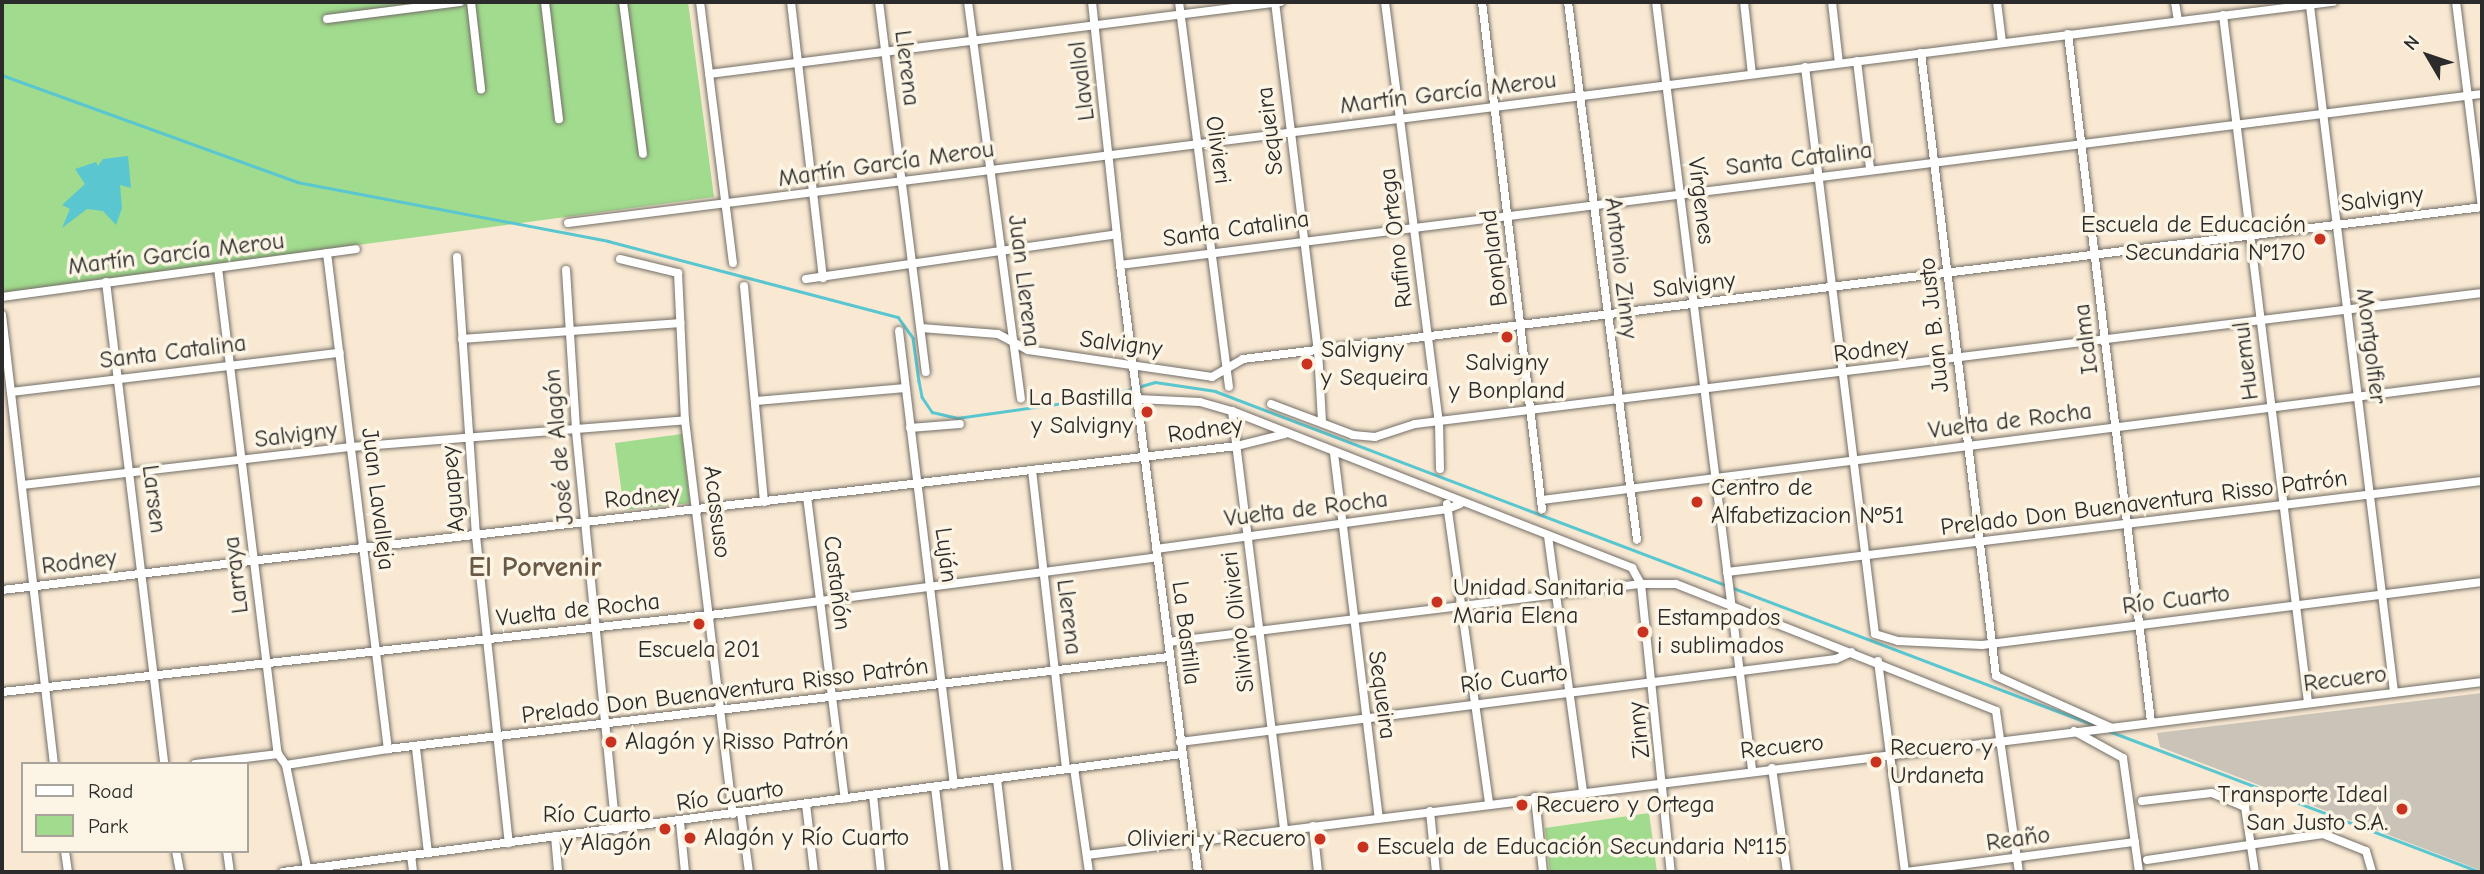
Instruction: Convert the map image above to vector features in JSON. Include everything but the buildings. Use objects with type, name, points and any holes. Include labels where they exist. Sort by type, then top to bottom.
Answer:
[{"type":"street","points":[[327,19],[388,6],[460,2]]},
{"type":"street","points":[[471,2],[481,89]]},
{"type":"street","points":[[545,2],[559,119]]},
{"type":"street","points":[[623,2],[643,154]]},
{"type":"street","points":[[700,2],[733,263]]},
{"type":"street","points":[[791,2],[823,278]]},
{"type":"street","name":"Llerena","points":[[879,2],[901,181]]},
{"type":"street","points":[[968,2],[991,169]]},
{"type":"street","name":"Llavallol","points":[[1092,2],[1110,155]]},
{"type":"street","name":"Olivieri","points":[[1179,2],[1229,387]]},
{"type":"street","points":[[709,74],[974,38],[1277,2]]},
{"type":"street","name":"Sequeira","points":[[1277,2],[1290,134],[1318,350],[1322,422]]},
{"type":"street","name":"Rufino Ortega","points":[[1385,2],[1438,422],[1440,469]]},
{"type":"street","name":"Bonpland","points":[[1482,2],[1542,505]]},
{"type":"street","name":"Antonio Zinny","points":[[1568,2],[1637,540]]},
{"type":"street","name":"Vírgenes","points":[[1656,2],[1706,390],[1730,606]]},
{"type":"street","points":[[1744,2],[1752,74]]},
{"type":"street","points":[[1832,2],[1839,63]]},
{"type":"street","points":[[1997,2],[2002,41]]},
{"type":"street","points":[[2175,2],[2178,20]]},
{"type":"street","name":"Martín García Merou","points":[[568,223],[1290,134],[1495,105],[2002,41],[2333,2]]},
{"type":"street","points":[[2456,2],[2482,207]]},
{"type":"street","name":"Montgolfier","points":[[2310,6],[2394,692]]},
{"type":"street","name":"Huemul","points":[[2223,16],[2308,702]]},
{"type":"street","name":"Icalma","points":[[2068,34],[2151,722]]},
{"type":"street","name":"Juan B. Justo","points":[[1921,53],[1996,676],[2110,727]]},
{"type":"street","points":[[1857,61],[1870,169]]},
{"type":"street","points":[[1805,67],[1865,558]]},
{"type":"street","name":"Santa Catalina","points":[[1120,265],[1303,239],[2482,93]]},
{"type":"street","points":[[1110,155],[1132,365]]},
{"type":"street","name":"Juan Llerena","points":[[991,169],[1021,398]]},
{"type":"street","points":[[901,181],[926,372]]},
{"type":"street","name":"Salvigny","points":[[921,328],[1012,339],[1028,350],[1113,366],[1132,365],[1212,377],[1243,359],[2482,207]]},
{"type":"street","points":[[806,279],[912,266],[1000,250],[1117,234]]},
{"type":"street","name":"Martín García Merou","points":[[2,297],[356,249]]},
{"type":"street","name":"Juan Lavalleja","points":[[327,253],[388,749]]},
{"type":"street","name":"Aguapey","points":[[457,257],[468,436],[485,639],[499,738],[509,843]]},
{"type":"street","name":"Acassuso","points":[[620,259],[678,272],[685,420],[711,615],[720,711],[749,872]]},
{"type":"street","name":"Larraya","points":[[218,268],[278,754],[286,765],[308,870]]},
{"type":"street","name":"José de Alagón","points":[[566,270],[576,431],[616,830]]},
{"type":"street","name":"Larsen","points":[[106,282],[131,471],[164,762]]},
{"type":"street","points":[[744,286],[764,502]]},
{"type":"street","name":"Rodney","points":[[1271,404],[1365,438],[1438,422],[2482,293]]},
{"type":"street","points":[[2,315],[54,762]]},
{"type":"street","points":[[462,339],[570,334],[680,323]]},
{"type":"street","name":"Luján","points":[[899,331],[954,785]]},
{"type":"street","name":"Santa Catalina","points":[[11,391],[229,363],[340,353]]},
{"type":"street","name":"La Bastilla","points":[[1132,365],[1198,872]]},
{"type":"street","name":"Vuelta de Rocha","points":[[1542,505],[1630,488],[2482,382]]},
{"type":"street","points":[[756,401],[905,388]]},
{"type":"street","points":[[1138,399],[1200,402],[1232,411],[1447,499],[1632,568],[1642,584]]},
{"type":"street","name":"Silvino Olivieri","points":[[1232,411],[1284,829]]},
{"type":"street","name":"Salvigny","points":[[22,485],[352,447],[468,436],[576,431],[685,420]]},
{"type":"street","points":[[910,428],[960,424]]},
{"type":"street","name":"Rodney","points":[[2,590],[698,511],[1237,446],[1285,434]]},
{"type":"street","name":"Sequeira","points":[[1334,453],[1340,524],[1379,818]]},
{"type":"street","name":"Llerena","points":[[1032,470],[1070,769],[1089,872]]},
{"type":"street","name":"Prelado Don Buenaventura Risso Patrón","points":[[1727,572],[1865,558],[2482,481]]},
{"type":"street","name":"Castañón","points":[[807,496],[845,799]]},
{"type":"street","points":[[1447,499],[1489,803]]},
{"type":"street","name":"Vuelta de Rocha","points":[[2,692],[821,602],[1044,571],[1247,535],[1447,509],[1460,504]]},
{"type":"street","points":[[1548,536],[1583,791]]},
{"type":"street","name":"Río Cuarto","points":[[1865,558],[1875,634],[1898,641],[1992,643],[2482,582]]},
{"type":"street","points":[[1168,642],[1642,584],[1676,584],[1878,661],[1992,708],[1998,713],[2019,872]]},
{"type":"street","name":"Zinny","points":[[1642,584],[1671,872]]},
{"type":"street","points":[[1730,606],[1752,769]]},
{"type":"street","name":"Río Cuarto","points":[[1180,741],[1836,659],[1852,652]]},
{"type":"street","name":"Prelado Don Buenaventura Risso Patrón","points":[[286,765],[388,749],[604,727],[832,696],[1169,657]]},
{"type":"street","points":[[1878,661],[1906,872]]},
{"type":"street","name":"Recuero","points":[[1087,855],[1194,839],[1379,818],[1752,769],[2482,682]]},
{"type":"street","points":[[2074,731],[2123,758],[2138,872]]},
{"type":"street","points":[[416,748],[428,853]]},
{"type":"street","points":[[214,762],[278,754]]},
{"type":"street","name":"Río Cuarto","points":[[283,872],[1182,754]]},
{"type":"street","points":[[1772,768],[1787,872]]},
{"type":"street","points":[[996,779],[1008,872]]},
{"type":"street","points":[[935,787],[945,872]]},
{"type":"street","points":[[2142,801],[2212,793],[2248,810],[2255,872]]},
{"type":"street","points":[[873,796],[881,872]]},
{"type":"street","points":[[1535,797],[1543,872]]},
{"type":"street","points":[[806,804],[814,872]]},
{"type":"street","points":[[1430,811],[1436,872]]},
{"type":"street","points":[[680,822],[685,872]]},
{"type":"street","points":[[1313,825],[1318,872]]},
{"type":"street","points":[[2147,860],[2323,834],[2370,855],[2372,872]]},
{"type":"street","points":[[555,836],[558,872]]},
{"type":"street","name":"Reaño","points":[[1906,872],[2135,842]]},
{"type":"street","points":[[65,853],[68,872]]},
{"type":"street","points":[[176,853],[180,872]]},
{"type":"street","points":[[227,853],[230,872]]},
{"type":"street","points":[[411,855],[413,872]]},
{"type":"shaded area","name":"Transporte Ideal San Justo S.A.","points":[[2482,693],[2482,871],[2160,747],[2157,733]]},
{"type":"green space","points":[[2,2],[688,2],[714,197],[2,293]]},
{"type":"green space","points":[[682,434],[690,503],[624,510],[615,443]]},
{"type":"green space","points":[[1649,813],[1657,872],[1550,872],[1545,828]]},
{"type":"water","points":[[128,156],[131,188],[120,185],[122,208],[116,225],[103,211],[87,209],[62,228],[70,209],[62,205],[85,184],[75,169],[96,162],[98,166],[103,159]]},
{"type":"waterway","points":[[2,75],[297,182],[608,241],[898,317],[913,338],[919,382]]},
{"type":"waterway","points":[[919,381],[922,397],[932,412],[957,418],[1100,398],[1155,382],[1215,391],[2097,726]]},
{"type":"waterway","points":[[2109,731],[2480,872]]},
{"type":"place","name":"Escuela de Educación Secundaria Nº170","points":[[2320,239]]},
{"type":"place","name":"Salvigny y Bonpland","points":[[1507,337]]},
{"type":"place","name":"Salvigny y Sequeira","points":[[1307,364]]},
{"type":"place","name":"La Bastilla y Salvigny","points":[[1147,412]]},
{"type":"place","name":"Centro de Alfabetizacion Nº51","points":[[1697,502]]},
{"type":"place","name":"Unidad Sanitaria Maria Elena","points":[[1437,602]]},
{"type":"place","name":"Escuela 201","points":[[699,624]]},
{"type":"place","name":"Estampados i sublimados","points":[[1643,632]]},
{"type":"place","name":"Alagón y Risso Patrón","points":[[611,742]]},
{"type":"place","name":"Recuero y Urdaneta","points":[[1876,762]]},
{"type":"place","name":"Recuero y Ortega","points":[[1522,805]]},
{"type":"place","name":"Transporte Ideal San Justo S.A.","points":[[2402,809]]},
{"type":"place","name":"Río Cuarto y Alagón","points":[[665,829]]},
{"type":"place","name":"Alagón y Río Cuarto","points":[[690,838]]},
{"type":"place","name":"Olivieri y Recuero","points":[[1320,839]]},
{"type":"place","name":"Escuela de Educación Secundaria Nº115","points":[[1363,847]]},
{"type":"district","name":"El Porvenir","points":[[535,567]]}]
